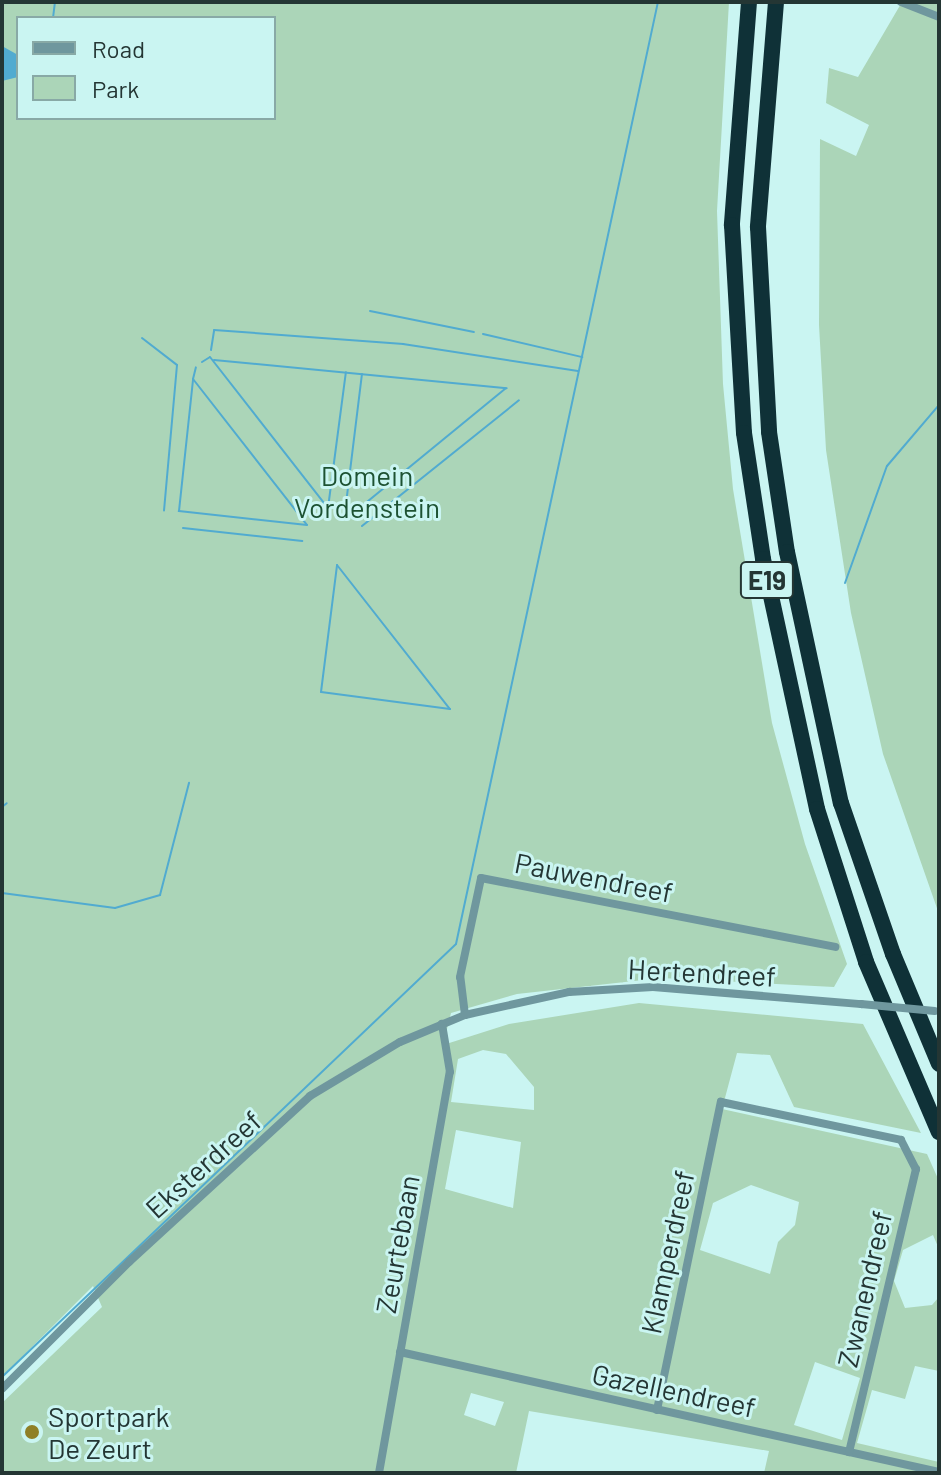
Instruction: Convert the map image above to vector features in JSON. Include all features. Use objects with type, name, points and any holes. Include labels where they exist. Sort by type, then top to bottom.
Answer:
[{"type":"highway","name":"E19","points":[[749,2],[732,225],[744,433],[763,559],[817,809],[866,962],[939,1132]]},
{"type":"highway","name":"E19","points":[[776,2],[758,227],[769,432],[787,552],[841,803],[893,954],[939,1064]]},
{"type":"street","points":[[901,2],[939,17]]},
{"type":"street","name":"Pauwendreef","points":[[465,1015],[460,977],[481,878],[835,947]]},
{"type":"street","name":"Hertendreef","points":[[465,1015],[569,992],[653,987],[937,1011]]},
{"type":"street","name":"Eksterdreef","points":[[2,1389],[129,1262],[310,1096],[358,1064],[465,1015]]},
{"type":"street","name":"Zeurtebaan","points":[[379,1473],[450,1072],[442,1024]]},
{"type":"street","name":"Zwanendreef","points":[[721,1102],[901,1140],[916,1169],[849,1452]]},
{"type":"street","name":"Klamperdreef","points":[[657,1410],[721,1102]]},
{"type":"street","name":"Gazellendreef","points":[[400,1352],[939,1472]]},
{"type":"green space","name":"Domein Vordenstein","points":[[2,2],[729,2],[717,211],[723,384],[733,489],[772,723],[805,844],[847,964],[834,987],[661,978],[517,994],[451,1013],[443,1045],[509,1024],[639,1003],[863,1024],[921,1133],[794,1107],[770,1055],[737,1053],[722,1109],[927,1154],[939,1181],[939,1249],[933,1235],[903,1250],[894,1281],[905,1308],[932,1305],[939,1297],[939,1371],[915,1366],[905,1399],[872,1390],[857,1443],[939,1462],[939,1473],[764,1473],[769,1451],[529,1411],[516,1473],[2,1473],[2,1403],[102,1307],[93,1286],[2,1377]],"holes":[[[483,1050],[506,1054],[534,1087],[534,1110],[451,1102],[458,1059]],[[456,1130],[521,1142],[513,1208],[445,1189]],[[751,1185],[799,1202],[795,1225],[778,1242],[770,1274],[700,1250],[713,1203]],[[815,1362],[860,1378],[842,1440],[794,1425]],[[471,1393],[504,1402],[495,1426],[464,1415]]]},
{"type":"green space","points":[[902,2],[939,2],[939,914],[883,754],[851,613],[826,450],[819,325],[820,139],[856,156],[869,125],[826,103],[829,68],[858,77]]},
{"type":"water","points":[[2,46],[16,54],[16,78],[2,81]]},
{"type":"waterway","points":[[53,16],[55,2]]},
{"type":"waterway","points":[[2,1377],[456,944],[658,2]]},
{"type":"waterway","points":[[370,311],[474,332]]},
{"type":"waterway","points":[[211,350],[214,330],[403,344],[578,371]]},
{"type":"waterway","points":[[483,334],[582,357]]},
{"type":"waterway","points":[[142,338],[177,365],[164,510]]},
{"type":"waterway","points":[[202,362],[210,357],[328,508],[346,372]]},
{"type":"waterway","points":[[214,360],[507,388]]},
{"type":"waterway","points":[[193,379],[307,525],[179,511],[193,379],[196,367]]},
{"type":"waterway","points":[[345,512],[362,374]]},
{"type":"waterway","points":[[351,515],[506,388]]},
{"type":"waterway","points":[[362,526],[519,400]]},
{"type":"waterway","points":[[845,583],[887,466],[939,405]]},
{"type":"waterway","points":[[183,528],[302,541]]},
{"type":"waterway","points":[[337,565],[450,709],[321,692],[337,565]]},
{"type":"waterway","points":[[2,893],[115,908],[160,895],[189,783]]},
{"type":"waterway","points":[[2,807],[7,803]]},
{"type":"place","name":"Sportpark De Zeurt","points":[[32,1432]]}]
